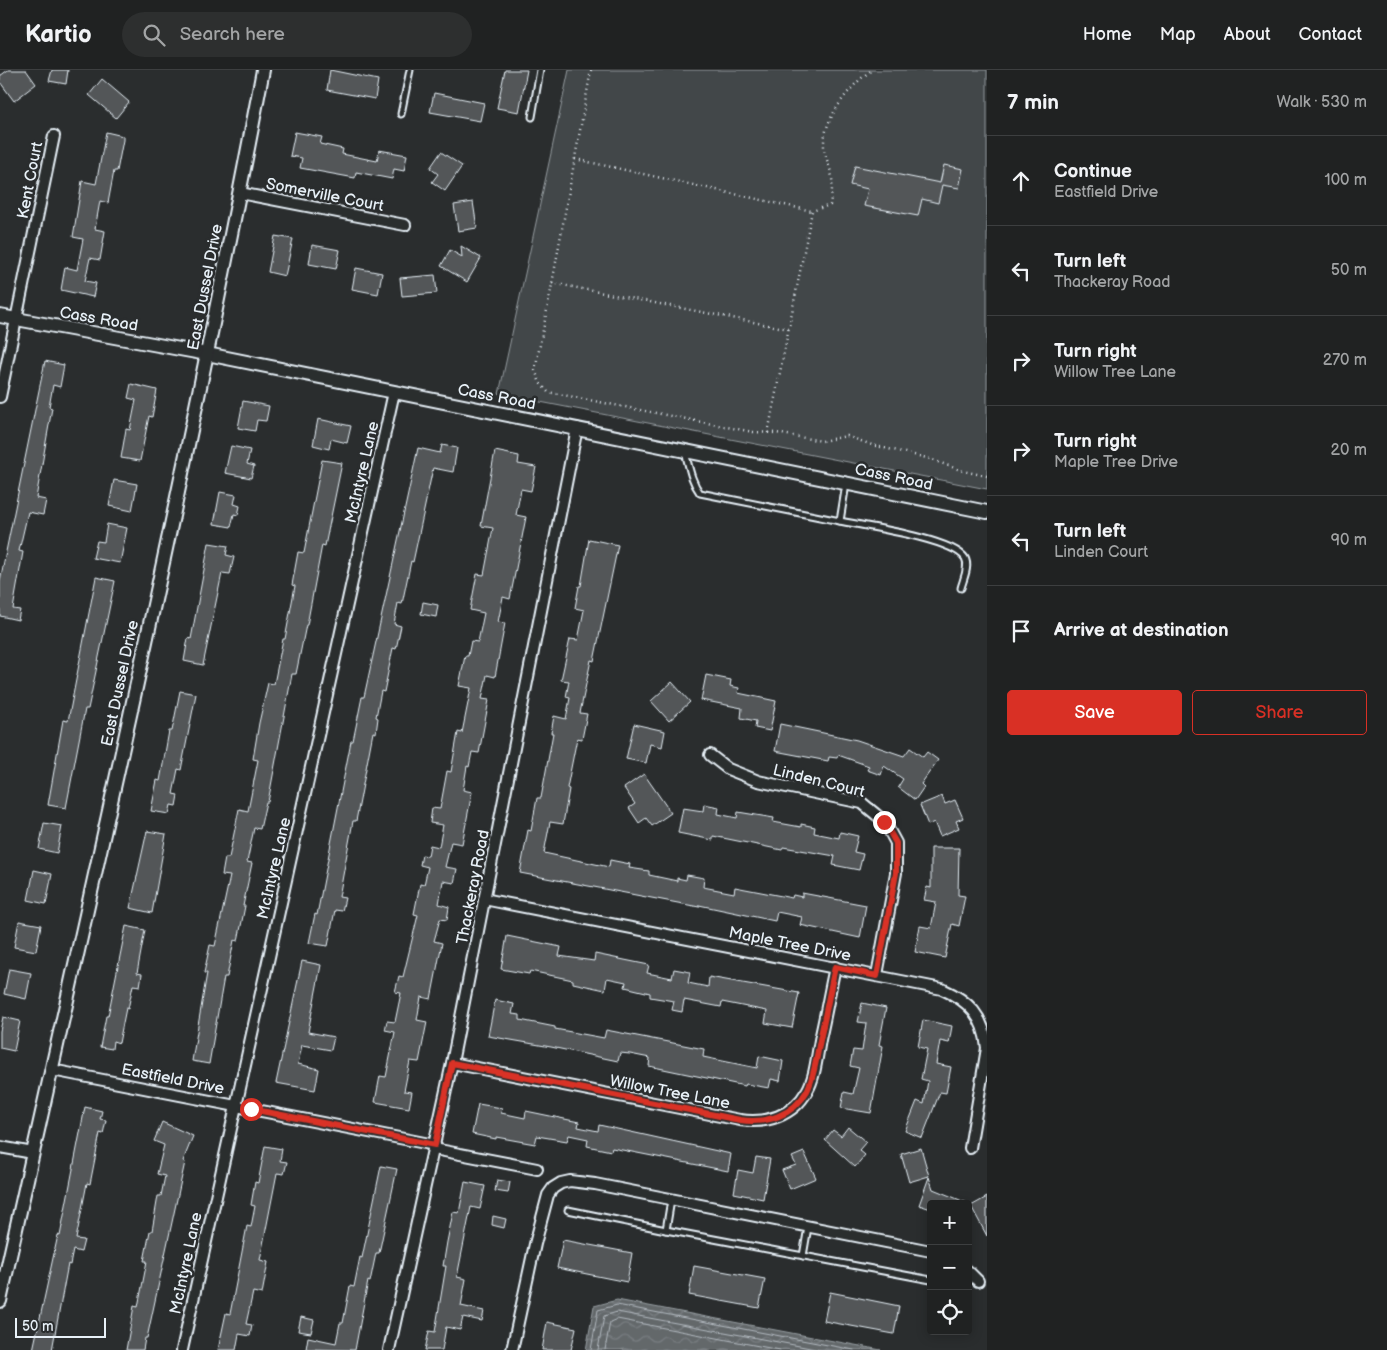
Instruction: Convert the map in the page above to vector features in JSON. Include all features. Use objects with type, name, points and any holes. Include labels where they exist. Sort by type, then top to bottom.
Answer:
[{"type":"street","name":"East Dussel Drive","points":[[0,1301],[208,354],[263,70]]},
{"type":"street","name":"Kent Court","points":[[0,397],[54,136]]},
{"type":"street","name":"Somerville Court","points":[[240,193],[405,225]]},
{"type":"street","name":"Cass Road","points":[[0,316],[208,354],[987,512]]},
{"type":"street","name":"McIntyre Lane","points":[[182,1350],[394,392]]},
{"type":"street","name":"Thackeray Road","points":[[389,1350],[452,1063],[577,428]]},
{"type":"street","name":"Linden Court","points":[[710,754],[728,769],[758,780],[862,803],[884,822],[896,843],[896,873],[877,976]]},
{"type":"street","name":"Maple Tree Drive","points":[[484,899],[942,989],[966,1002],[983,1016],[987,1048],[970,1148]]},
{"type":"street","name":"Willow Tree Lane","points":[[452,1063],[740,1120],[766,1121],[783,1114],[798,1103],[807,1091],[814,1068],[835,967]]},
{"type":"street","name":"Eastfield Drive","points":[[52,1070],[236,1106],[537,1169]]},
{"type":"street","points":[[0,1147],[33,1153]]},
{"type":"street","points":[[512,1350],[535,1244],[548,1195],[560,1183],[570,1181],[927,1250]]},
{"type":"lane","points":[[401,114],[410,70]]},
{"type":"lane","points":[[532,117],[540,70]]},
{"type":"lane","points":[[684,451],[692,479],[700,493],[926,539],[958,552],[967,564],[961,588]]},
{"type":"lane","points":[[840,521],[846,483]]},
{"type":"lane","points":[[666,1230],[670,1200]]},
{"type":"lane","points":[[568,1210],[927,1279]]},
{"type":"lane","points":[[803,1256],[808,1227]]},
{"type":"path","points":[[591,70],[552,284],[534,370],[540,383],[548,392],[753,432],[822,441],[847,436],[927,458],[963,471],[987,476]]},
{"type":"path","points":[[575,158],[812,211],[830,206],[832,178],[824,146],[828,126],[840,103],[860,78],[872,70]]},
{"type":"path","points":[[768,433],[812,211]]},
{"type":"path","points":[[552,284],[789,330]]},
{"type":"shaded area","points":[[569,70],[987,70],[987,489],[499,394]]},
{"type":"water","points":[[617,1300],[881,1350],[586,1350],[594,1306]]},
{"type":"building","points":[[8,70],[26,70],[36,84],[14,101],[0,82],[0,76]]},
{"type":"building","points":[[52,70],[68,70],[66,84],[49,81]]},
{"type":"building","points":[[330,70],[378,80],[375,99],[327,90]]},
{"type":"building","points":[[505,70],[527,70],[519,112],[497,108]]},
{"type":"building","points":[[102,79],[129,102],[116,118],[89,95]]},
{"type":"building","points":[[434,93],[484,103],[480,121],[430,112]]},
{"type":"building","points":[[106,132],[123,136],[123,140],[117,171],[114,171],[108,203],[100,201],[95,229],[105,231],[100,260],[90,258],[85,281],[96,283],[93,297],[61,290],[65,267],[77,270],[83,239],[73,237],[82,181],[96,184]]},
{"type":"building","points":[[295,132],[322,137],[320,144],[343,149],[342,154],[377,161],[379,150],[407,155],[404,171],[394,169],[392,179],[356,172],[355,178],[300,168],[302,158],[290,156]]},
{"type":"building","points":[[441,152],[462,166],[445,191],[432,182],[438,174],[430,168]]},
{"type":"building","points":[[944,165],[963,169],[959,188],[942,185],[938,203],[922,199],[918,216],[864,206],[868,189],[850,185],[855,166],[940,183]]},
{"type":"building","points":[[473,202],[477,228],[458,231],[454,205]]},
{"type":"building","points":[[275,236],[293,239],[285,276],[268,272]]},
{"type":"building","points":[[312,245],[340,250],[336,269],[309,264]]},
{"type":"building","points":[[461,246],[481,258],[467,282],[441,266],[450,250],[462,257]]},
{"type":"building","points":[[356,268],[382,273],[378,294],[352,289]]},
{"type":"building","points":[[435,275],[437,293],[402,296],[400,278]]},
{"type":"building","points":[[45,361],[64,365],[60,387],[53,385],[49,407],[52,408],[36,498],[46,500],[43,515],[28,512],[19,551],[23,552],[13,609],[20,610],[18,620],[0,616],[0,581]]},
{"type":"building","points":[[131,384],[157,390],[152,417],[149,416],[140,461],[121,458],[126,429],[130,430],[136,400],[128,398]]},
{"type":"building","points":[[243,401],[269,406],[266,421],[257,420],[255,431],[238,428]]},
{"type":"building","points":[[318,419],[351,426],[347,443],[331,439],[329,449],[313,445]]},
{"type":"building","points":[[442,445],[457,448],[453,472],[433,468],[413,562],[411,561],[402,604],[398,603],[394,624],[401,626],[396,649],[393,648],[384,692],[381,691],[376,717],[378,718],[376,733],[373,732],[356,821],[353,821],[339,897],[345,898],[342,911],[335,910],[328,946],[309,943],[315,914],[317,915],[351,741],[353,741],[362,697],[364,697],[418,448],[440,453]]},
{"type":"building","points":[[231,446],[250,450],[247,464],[254,466],[251,478],[225,473]]},
{"type":"building","points":[[495,451],[519,456],[518,464],[536,467],[531,491],[521,489],[516,515],[526,517],[510,599],[503,597],[498,622],[505,623],[495,677],[487,675],[482,699],[489,700],[479,753],[472,752],[469,767],[467,766],[463,790],[472,792],[462,844],[451,842],[445,867],[457,869],[454,883],[443,881],[439,904],[449,907],[447,920],[440,919],[434,941],[442,943],[431,999],[421,997],[417,1020],[427,1022],[419,1062],[410,1061],[404,1091],[412,1092],[409,1108],[375,1102],[380,1076],[386,1077],[395,1032],[385,1030],[387,1021],[395,1022],[401,993],[395,992],[399,976],[403,977],[418,915],[414,914],[420,884],[424,885],[428,867],[420,865],[422,855],[428,856],[430,845],[439,847],[443,825],[430,823],[432,808],[440,809],[447,771],[451,772],[458,732],[462,733],[471,688],[459,686],[465,656],[468,656],[471,641],[478,642],[484,613],[470,610],[477,574],[484,575],[493,528],[481,526]]},
{"type":"building","points":[[322,460],[342,463],[325,546],[322,545],[296,674],[292,674],[268,802],[266,802],[260,829],[254,828],[247,862],[252,863],[243,906],[245,906],[238,941],[234,940],[227,977],[224,977],[209,1064],[192,1061],[207,973],[204,973],[210,945],[215,946],[230,876],[222,875],[225,858],[229,858],[239,809],[248,811],[258,760],[253,759],[259,723],[268,683],[274,684],[283,639],[285,639],[295,586],[292,585],[298,552],[304,553]]},
{"type":"building","points":[[114,480],[137,484],[132,511],[109,506]]},
{"type":"building","points":[[220,492],[236,495],[234,504],[240,506],[238,515],[234,514],[231,527],[214,524]]},
{"type":"building","points":[[107,524],[127,528],[120,563],[93,558],[97,541],[104,542]]},
{"type":"building","points":[[589,539],[618,545],[594,661],[591,660],[580,713],[587,714],[582,739],[577,738],[567,788],[569,789],[563,824],[550,822],[544,853],[609,867],[610,860],[630,864],[629,868],[649,871],[649,875],[677,881],[677,878],[686,880],[687,875],[704,878],[703,887],[734,893],[735,887],[792,898],[793,895],[802,897],[802,893],[866,905],[860,938],[800,925],[802,917],[777,912],[775,921],[699,905],[699,907],[520,873],[528,830],[531,831],[537,798],[541,798],[553,733],[551,733],[554,716],[566,719],[570,698],[566,697],[569,681],[561,680],[570,639],[578,640],[584,610],[575,608],[579,586],[581,586]]},
{"type":"building","points":[[209,543],[228,546],[226,555],[234,557],[230,574],[222,573],[203,665],[184,661],[188,638],[191,639]]},
{"type":"building","points":[[96,577],[115,581],[88,709],[85,709],[66,808],[48,805],[63,720],[68,721]]},
{"type":"building","points":[[423,602],[438,605],[436,617],[421,614]]},
{"type":"building","points":[[706,675],[731,680],[730,686],[739,688],[738,693],[776,701],[770,731],[755,728],[756,721],[741,718],[742,708],[701,700]]},
{"type":"building","points":[[672,682],[690,702],[669,721],[651,701]]},
{"type":"building","points":[[180,691],[196,694],[181,770],[178,769],[173,794],[178,795],[176,806],[171,805],[169,814],[151,811],[157,780],[160,781],[169,731],[172,731]]},
{"type":"building","points":[[634,724],[665,731],[662,747],[650,744],[646,763],[626,759]]},
{"type":"building","points":[[780,724],[857,740],[904,756],[910,748],[923,757],[927,752],[938,760],[921,784],[924,787],[915,800],[898,787],[903,779],[884,766],[881,775],[867,770],[869,766],[838,755],[837,758],[829,757],[828,761],[775,751]]},
{"type":"building","points":[[644,774],[671,813],[652,826],[646,818],[639,823],[629,808],[635,804],[624,788]]},
{"type":"building","points":[[942,796],[945,804],[955,800],[963,818],[956,821],[959,828],[940,836],[934,822],[928,825],[920,805]]},
{"type":"building","points":[[704,804],[719,807],[718,814],[737,818],[738,812],[774,818],[773,822],[801,827],[801,824],[815,827],[814,833],[839,838],[840,832],[858,836],[854,852],[863,854],[859,870],[833,865],[835,856],[783,847],[782,850],[713,836],[713,840],[678,833],[683,808],[703,811]]},
{"type":"building","points":[[44,823],[62,826],[57,853],[39,849]]},
{"type":"building","points":[[147,831],[166,834],[152,913],[130,908]]},
{"type":"building","points":[[931,848],[959,848],[958,895],[965,896],[959,926],[952,924],[945,958],[915,952],[920,926],[931,928],[936,902],[924,900],[927,887],[931,888]]},
{"type":"building","points":[[34,870],[52,874],[46,904],[28,900]]},
{"type":"building","points":[[19,921],[41,925],[36,951],[14,947]]},
{"type":"building","points":[[126,926],[145,930],[137,973],[142,974],[140,986],[133,985],[119,1043],[113,1041],[112,1049],[100,1047]]},
{"type":"building","points":[[507,936],[561,947],[559,956],[594,961],[595,954],[649,965],[647,973],[672,978],[674,969],[690,972],[688,983],[708,987],[709,977],[799,993],[792,1028],[765,1023],[767,1011],[722,1002],[721,1007],[684,1000],[682,1012],[672,1010],[674,1001],[650,997],[650,993],[625,987],[626,982],[607,978],[605,990],[573,983],[573,980],[530,971],[529,974],[501,969]]},
{"type":"building","points":[[302,961],[321,965],[308,1032],[334,1037],[331,1050],[302,1045],[298,1064],[319,1069],[315,1090],[276,1083]]},
{"type":"building","points":[[9,969],[31,973],[26,999],[4,994]]},
{"type":"building","points":[[495,1000],[514,1004],[512,1014],[520,1015],[520,1020],[555,1027],[555,1029],[604,1038],[606,1030],[704,1049],[703,1057],[757,1068],[759,1056],[783,1061],[780,1081],[771,1079],[769,1088],[746,1084],[745,1086],[649,1066],[650,1058],[630,1054],[620,1053],[618,1061],[488,1036]]},
{"type":"building","points":[[862,1003],[886,1008],[879,1045],[883,1046],[871,1113],[841,1108],[844,1092],[853,1094],[859,1068],[850,1066],[853,1050],[862,1051],[866,1023],[858,1022]]},
{"type":"building","points":[[3,1017],[20,1021],[14,1051],[0,1048],[0,1031]]},
{"type":"building","points":[[923,1020],[952,1026],[949,1043],[940,1041],[936,1064],[951,1067],[946,1093],[940,1092],[922,1138],[905,1131],[917,1101],[924,1104],[928,1081],[921,1079],[927,1049],[918,1047]]},
{"type":"building","points":[[478,1104],[502,1108],[501,1113],[525,1118],[526,1111],[579,1122],[578,1127],[598,1131],[599,1125],[731,1154],[728,1171],[612,1148],[611,1151],[587,1146],[588,1139],[569,1135],[567,1141],[537,1136],[535,1144],[472,1134]]},
{"type":"building","points":[[85,1107],[102,1111],[100,1119],[106,1120],[103,1134],[100,1133],[90,1184],[87,1183],[76,1239],[84,1240],[81,1252],[73,1250],[70,1265],[68,1264],[52,1350],[33,1350],[58,1235],[60,1236]]},
{"type":"building","points":[[162,1122],[193,1136],[183,1161],[185,1162],[147,1338],[145,1338],[143,1350],[126,1350],[134,1306],[138,1307],[147,1261],[144,1261],[150,1231],[152,1231],[158,1196],[161,1196],[165,1176],[157,1174],[164,1145],[154,1141]]},
{"type":"building","points":[[848,1127],[866,1142],[859,1150],[865,1155],[855,1167],[825,1140],[833,1130],[841,1136]]},
{"type":"building","points":[[265,1146],[282,1149],[280,1161],[287,1162],[284,1174],[277,1173],[260,1260],[268,1262],[262,1294],[253,1292],[246,1324],[252,1325],[250,1336],[239,1334],[236,1350],[218,1350],[226,1313],[230,1314],[247,1226],[251,1227],[255,1206],[251,1205],[255,1182],[258,1183]]},
{"type":"building","points":[[921,1148],[929,1176],[909,1182],[901,1154]]},
{"type":"building","points":[[804,1152],[816,1178],[790,1189],[782,1170],[796,1165],[792,1157]]},
{"type":"building","points":[[756,1157],[770,1159],[763,1199],[734,1193],[738,1170],[753,1173]]},
{"type":"building","points":[[381,1166],[397,1169],[379,1253],[376,1253],[370,1282],[368,1281],[355,1350],[306,1349],[308,1337],[336,1343],[340,1323],[343,1323],[350,1286],[354,1287],[360,1257],[362,1258]]},
{"type":"building","points":[[929,1177],[933,1189],[960,1200],[927,1200],[927,1208],[919,1205]]},
{"type":"building","points":[[497,1180],[510,1182],[508,1193],[495,1191]]},
{"type":"building","points":[[465,1182],[485,1186],[480,1209],[471,1207],[457,1277],[466,1279],[461,1306],[484,1311],[482,1321],[463,1317],[460,1330],[446,1327],[442,1350],[425,1350],[429,1331],[435,1332],[446,1266],[443,1266],[453,1212],[459,1213]]},
{"type":"building","points":[[987,1197],[987,1236],[972,1208],[972,1205]]},
{"type":"building","points":[[493,1216],[506,1219],[504,1228],[492,1225]]},
{"type":"building","points":[[563,1240],[632,1253],[627,1282],[557,1268]]},
{"type":"building","points":[[694,1266],[765,1279],[759,1308],[689,1295]]},
{"type":"building","points":[[830,1292],[899,1306],[894,1334],[824,1321]]},
{"type":"building","points":[[301,1317],[314,1320],[311,1333],[298,1331]]},
{"type":"building","points":[[547,1322],[576,1328],[571,1350],[542,1350]]},
{"type":"route","points":[[251,1109],[435,1145],[452,1063],[740,1120],[766,1121],[783,1114],[798,1103],[807,1091],[814,1068],[835,967],[877,976],[896,873],[896,843],[884,822]]}]
